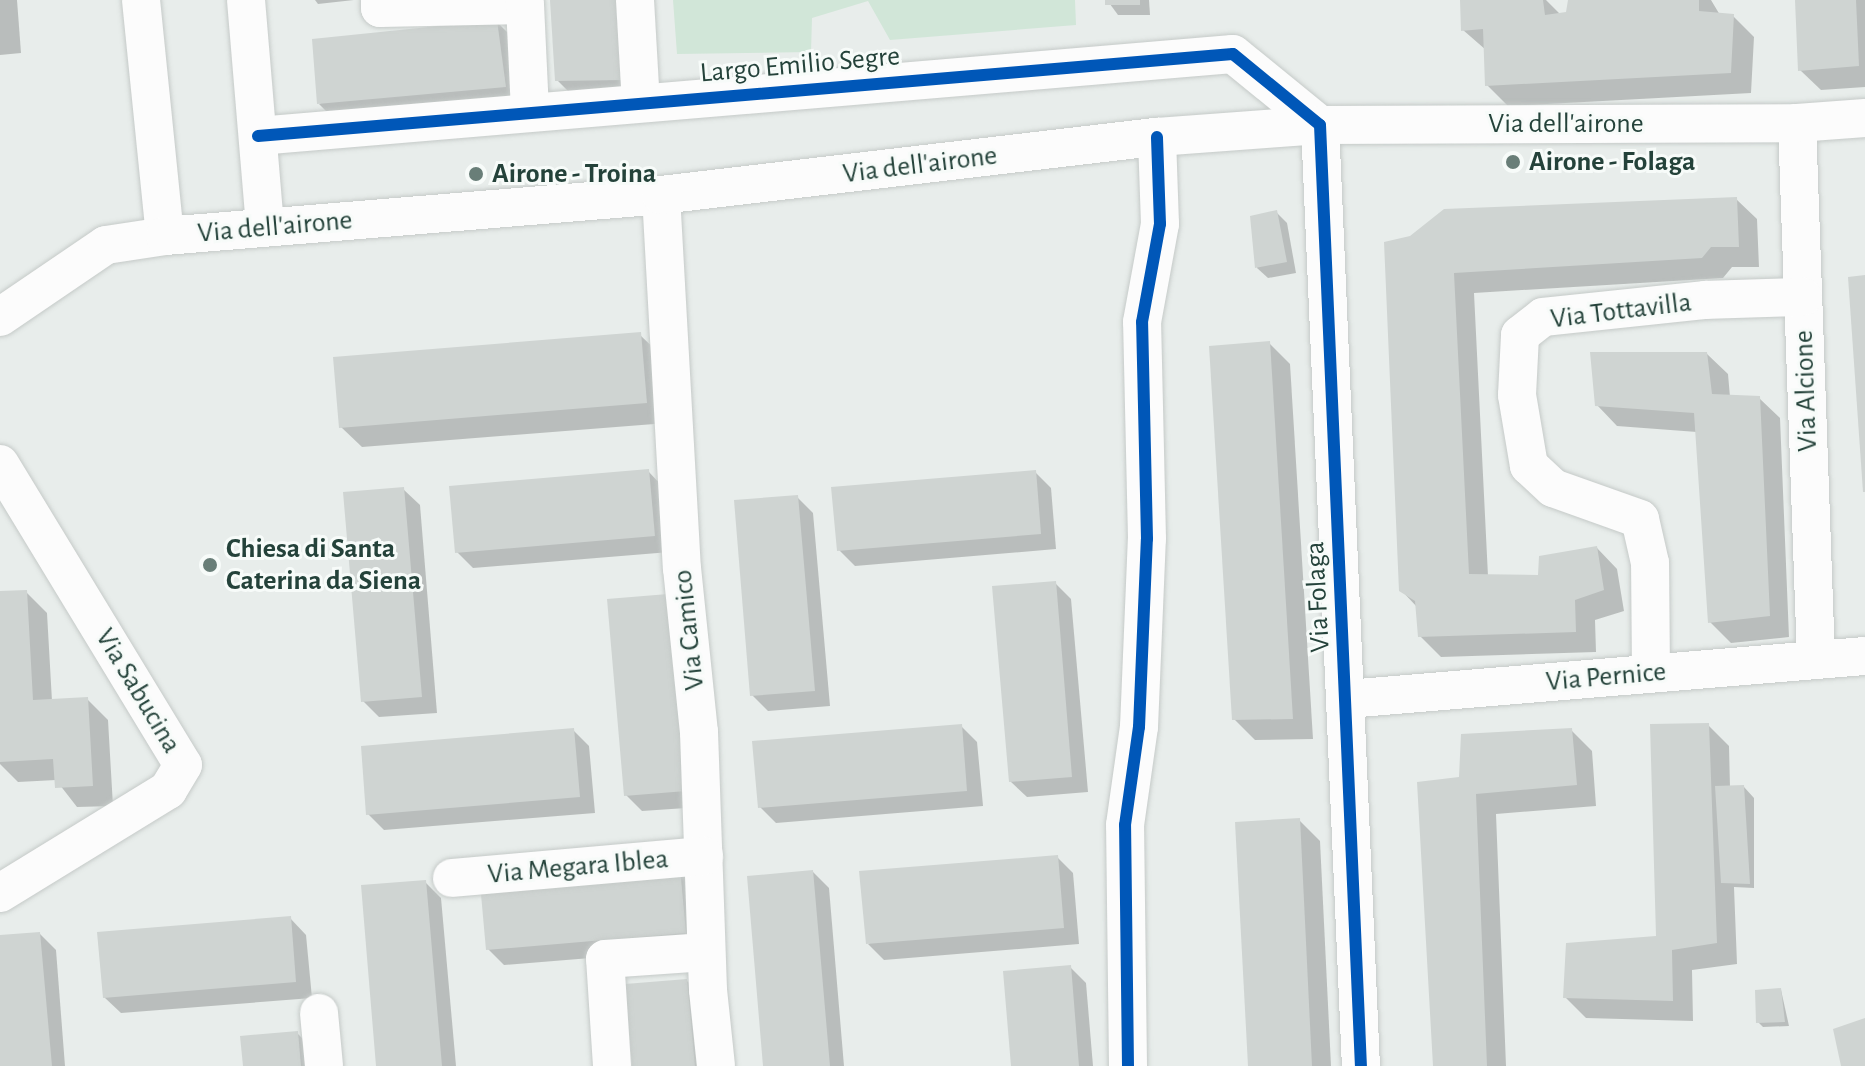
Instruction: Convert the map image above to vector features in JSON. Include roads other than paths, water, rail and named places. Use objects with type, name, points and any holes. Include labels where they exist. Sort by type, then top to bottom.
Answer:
[{"type":"street","points":[[141,0],[165,236]]},
{"type":"street","points":[[246,0],[265,227]]},
{"type":"street","points":[[380,0],[380,8],[525,5],[530,112]]},
{"type":"street","points":[[635,0],[641,103]]},
{"type":"street","name":"Largo Emilio Segre","points":[[258,136],[1233,54],[1320,125]]},
{"type":"street","name":"Via dell'airone","points":[[0,317],[106,245],[165,236],[661,195],[1157,137],[1320,125],[1797,123],[1865,118]]},
{"type":"street","name":"Via Alcione","points":[[1797,123],[1816,659]]},
{"type":"street","name":"Via Folaga","points":[[1320,125],[1361,1066]]},
{"type":"street","points":[[1128,1066],[1125,825],[1139,727],[1147,539],[1142,322],[1160,224],[1157,137]]},
{"type":"street","name":"Via Camico","points":[[661,195],[704,856],[706,952],[716,1066]]},
{"type":"street","name":"Via Tottavilla","points":[[1651,673],[1650,563],[1640,519],[1553,488],[1529,466],[1517,395],[1520,335],[1543,317],[1706,300],[1803,297]]},
{"type":"street","name":"Via Sabucina","points":[[0,464],[183,765],[168,790],[0,893]]},
{"type":"street","name":"Via Pernice","points":[[1347,699],[1865,656]]},
{"type":"street","name":"Via Megara Iblea","points":[[452,878],[704,856]]},
{"type":"street","points":[[612,1066],[605,959],[706,952]]},
{"type":"street","points":[[319,1013],[324,1066]]},
{"type":"place","name":"Airone - Folaga","points":[[1513,162]]},
{"type":"place","name":"Airone - Troina","points":[[476,174]]},
{"type":"place","name":"Chiesa di Santa Caterina da Siena","points":[[210,565]]}]
